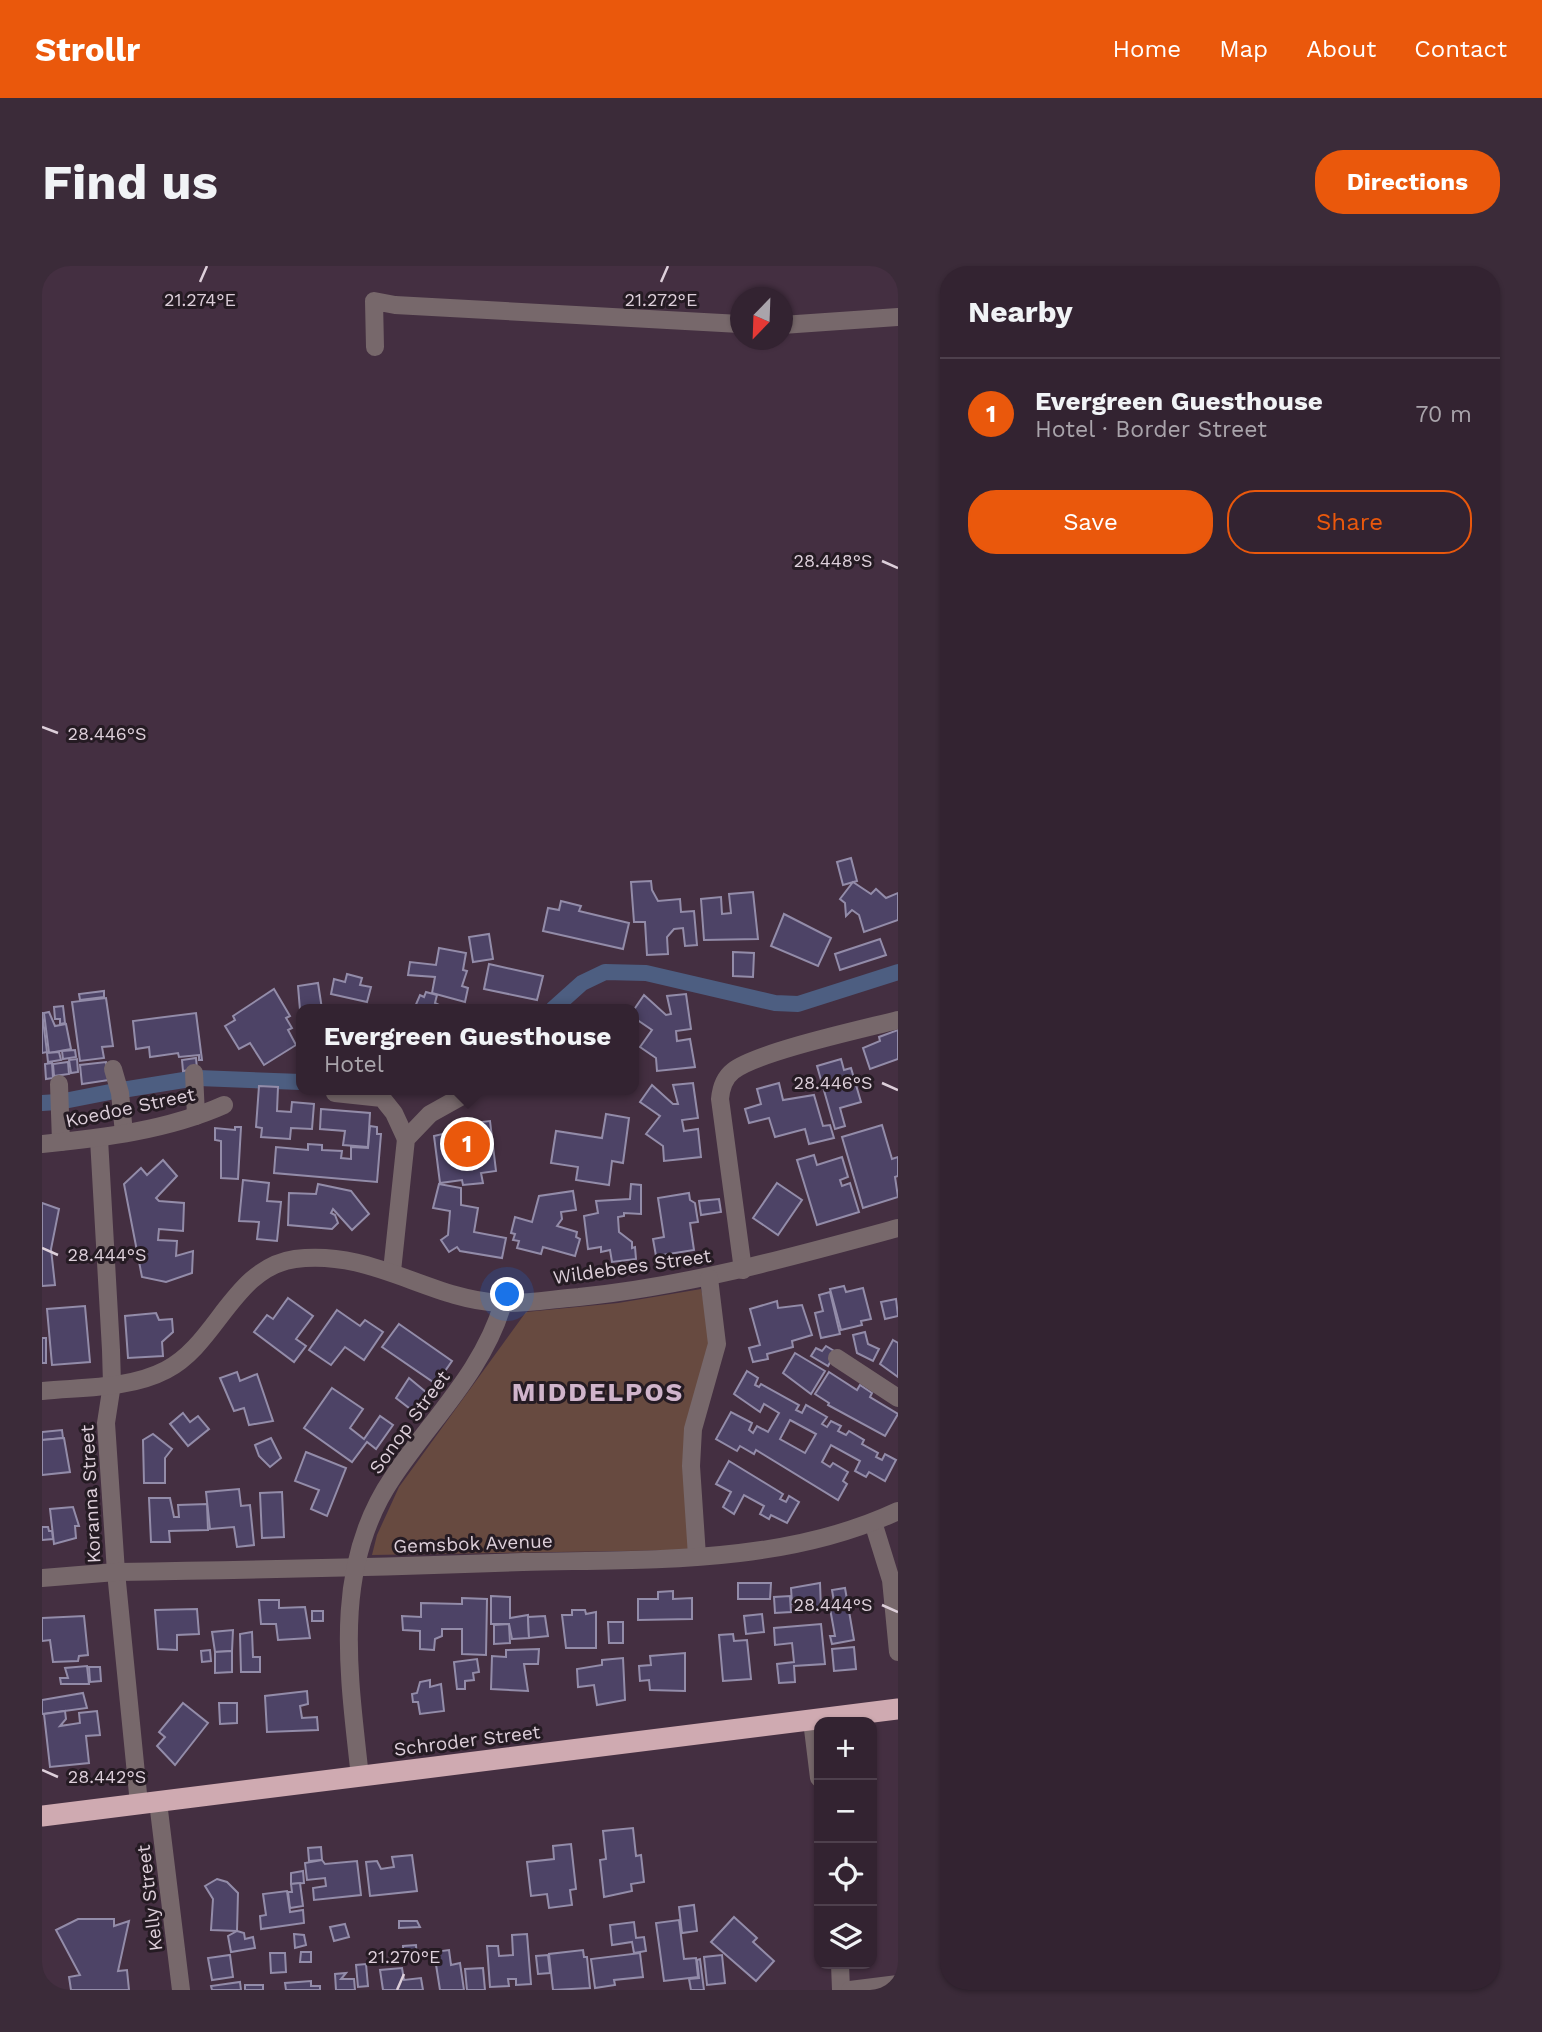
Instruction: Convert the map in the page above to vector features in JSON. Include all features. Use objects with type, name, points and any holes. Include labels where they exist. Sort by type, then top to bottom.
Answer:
[{"type":"highway","name":"Schroder Street","points":[[42,1816],[898,1709]]},
{"type":"street","points":[[375,347],[374,301],[395,305],[730,323]]},
{"type":"street","points":[[793,324],[898,317]]},
{"type":"street","points":[[743,1270],[720,1099],[726,1077],[738,1068],[777,1053],[898,1020]]},
{"type":"street","points":[[113,1069],[124,1133]]},
{"type":"street","points":[[194,1073],[196,1116]]},
{"type":"street","points":[[59,1084],[61,1142]]},
{"type":"street","points":[[354,1095],[382,1098],[394,1113],[406,1139],[393,1271]]},
{"type":"street","points":[[406,1139],[430,1114],[464,1095]]},
{"type":"street","name":"Koedoe Street","points":[[42,1144],[99,1139],[196,1116],[224,1105]]},
{"type":"street","name":"Koranna Street","points":[[99,1139],[112,1384],[106,1423],[116,1572],[148,1803]]},
{"type":"street","name":"Wildebees Street","points":[[42,1391],[142,1380],[187,1357],[246,1285],[266,1269],[292,1260],[320,1257],[347,1259],[393,1271],[479,1301],[503,1303],[616,1293],[709,1278],[898,1228]]},
{"type":"street","points":[[697,1556],[691,1466],[693,1429],[717,1344],[709,1278]]},
{"type":"street","name":"Sonop Street","points":[[360,1777],[350,1671],[348,1606],[355,1567],[367,1531],[392,1479],[466,1380],[491,1338],[503,1303]]},
{"type":"street","points":[[837,1358],[898,1398]]},
{"type":"street","name":"Gemsbok Avenue","points":[[42,1578],[116,1572],[697,1556],[799,1544],[873,1522],[898,1511]]},
{"type":"street","points":[[873,1522],[891,1580],[898,1653]]},
{"type":"street","points":[[812,1721],[814,1738]]},
{"type":"street","name":"Kelly Street","points":[[148,1803],[181,1990]]},
{"type":"street","points":[[840,1969],[841,1990]]},
{"type":"street","points":[[849,1990],[898,1984]]},
{"type":"shaded area","points":[[701,1289],[714,1352],[692,1402],[688,1550],[372,1555],[377,1535],[399,1487],[526,1312],[618,1303]]},
{"type":"building","points":[[851,858],[857,881],[843,885],[837,862]]},
{"type":"building","points":[[651,881],[658,901],[680,899],[681,912],[694,911],[697,945],[685,946],[683,928],[674,929],[667,937],[668,954],[647,955],[645,922],[634,922],[631,882]]},
{"type":"building","points":[[853,882],[871,894],[876,889],[886,898],[898,893],[898,920],[864,932],[859,915],[852,910],[846,916],[845,903],[840,899]]},
{"type":"building","points":[[753,892],[758,939],[704,940],[701,899],[721,897],[722,914],[731,913],[729,894]]},
{"type":"building","points":[[561,901],[581,906],[579,911],[629,923],[623,949],[543,931],[548,908],[559,910]]},
{"type":"building","points":[[784,914],[831,938],[818,966],[771,946]]},
{"type":"building","points":[[489,934],[493,959],[473,962],[469,937]]},
{"type":"building","points":[[880,939],[886,955],[840,970],[835,954]]},
{"type":"building","points":[[439,948],[466,953],[463,970],[467,971],[462,986],[468,988],[465,1002],[432,993],[435,977],[408,975],[410,962],[436,965]]},
{"type":"building","points":[[733,952],[754,953],[753,977],[733,976]]},
{"type":"building","points":[[489,964],[543,976],[537,1000],[484,989]]},
{"type":"building","points":[[347,974],[362,978],[360,985],[371,987],[367,1002],[331,994],[334,979],[345,982]]},
{"type":"building","points":[[318,983],[321,1004],[300,1004],[298,986]]},
{"type":"building","points":[[274,989],[290,1016],[286,1018],[292,1028],[288,1030],[296,1045],[264,1065],[250,1043],[239,1049],[225,1026],[235,1020],[233,1016]]},
{"type":"building","points":[[104,991],[104,997],[80,1000],[79,994]]},
{"type":"building","points":[[426,992],[437,995],[437,1004],[416,1004],[420,995],[424,997]]},
{"type":"building","points":[[686,994],[691,1029],[676,1031],[677,1041],[690,1039],[695,1067],[657,1071],[656,1058],[640,1047],[652,1030],[639,1021],[638,1004],[644,995],[666,1015],[671,1014],[667,996]]},
{"type":"building","points":[[106,998],[113,1046],[102,1047],[104,1058],[80,1061],[72,1002]]},
{"type":"building","points":[[63,1006],[65,1023],[60,1024],[60,1019],[55,1019],[54,1007]]},
{"type":"building","points":[[42,1012],[47,1052],[42,1053]]},
{"type":"building","points":[[49,1012],[55,1026],[66,1024],[71,1049],[49,1053],[44,1013]]},
{"type":"building","points":[[196,1013],[202,1060],[199,1060],[199,1055],[179,1057],[178,1053],[150,1057],[149,1047],[136,1049],[133,1021]]},
{"type":"building","points":[[898,1030],[898,1059],[870,1069],[863,1048],[880,1041],[879,1037]]},
{"type":"building","points":[[75,1050],[76,1057],[63,1059],[62,1051]]},
{"type":"building","points":[[59,1052],[61,1060],[48,1062],[47,1053]]},
{"type":"building","points":[[196,1058],[197,1069],[183,1071],[182,1060]]},
{"type":"building","points":[[77,1059],[78,1072],[71,1073],[69,1060]]},
{"type":"building","points":[[841,1059],[844,1070],[851,1068],[861,1102],[840,1108],[845,1126],[835,1129],[817,1066]]},
{"type":"building","points":[[68,1062],[69,1074],[54,1076],[53,1064]]},
{"type":"building","points":[[106,1062],[109,1080],[82,1084],[80,1065]]},
{"type":"building","points":[[52,1063],[53,1078],[46,1079],[45,1064]]},
{"type":"building","points":[[693,1083],[698,1118],[682,1120],[684,1131],[698,1129],[701,1157],[664,1161],[663,1146],[646,1134],[660,1116],[640,1102],[652,1085],[673,1104],[678,1104],[673,1085]]},
{"type":"building","points":[[779,1083],[783,1100],[814,1095],[823,1126],[830,1125],[834,1138],[809,1144],[805,1129],[775,1137],[769,1118],[749,1123],[745,1109],[761,1104],[757,1089]]},
{"type":"building","points":[[259,1086],[278,1087],[277,1111],[291,1112],[292,1102],[314,1104],[312,1129],[291,1128],[290,1139],[261,1137],[262,1128],[256,1127]]},
{"type":"building","points":[[321,1109],[370,1113],[368,1147],[343,1145],[345,1131],[320,1129]]},
{"type":"building","points":[[606,1114],[629,1118],[623,1163],[612,1161],[609,1185],[576,1180],[578,1167],[551,1163],[556,1131],[602,1138]]},
{"type":"building","points":[[490,1121],[496,1171],[481,1173],[483,1183],[463,1185],[462,1180],[440,1183],[434,1136],[464,1129],[463,1124]]},
{"type":"building","points":[[882,1125],[892,1159],[898,1157],[898,1176],[895,1177],[898,1197],[863,1208],[842,1137]]},
{"type":"building","points":[[370,1126],[377,1127],[377,1134],[381,1134],[377,1182],[274,1173],[276,1147],[308,1150],[308,1144],[322,1145],[322,1150],[342,1151],[341,1158],[351,1159],[351,1147],[368,1148]]},
{"type":"building","points":[[235,1127],[241,1127],[238,1179],[221,1178],[221,1141],[215,1140],[215,1128],[235,1130]]},
{"type":"building","points":[[814,1155],[817,1165],[842,1157],[848,1177],[840,1180],[842,1186],[850,1183],[859,1212],[817,1225],[797,1160]]},
{"type":"building","points":[[163,1160],[177,1176],[156,1198],[159,1201],[184,1203],[183,1231],[159,1229],[158,1240],[177,1241],[176,1256],[193,1251],[192,1273],[166,1282],[142,1277],[124,1184],[141,1168],[147,1175]]},
{"type":"building","points":[[243,1180],[269,1183],[267,1201],[281,1202],[277,1241],[257,1239],[259,1222],[239,1221]]},
{"type":"building","points":[[777,1183],[802,1200],[778,1235],[753,1218]]},
{"type":"building","points":[[318,1184],[351,1191],[369,1214],[352,1230],[333,1209],[331,1213],[335,1215],[338,1223],[332,1229],[288,1225],[289,1193],[316,1194]]},
{"type":"building","points":[[439,1184],[461,1188],[461,1205],[478,1208],[474,1232],[506,1238],[502,1258],[460,1251],[457,1247],[449,1252],[441,1240],[448,1235],[450,1211],[433,1208]]},
{"type":"building","points":[[631,1184],[641,1185],[641,1214],[624,1213],[624,1216],[618,1217],[619,1232],[632,1242],[636,1259],[612,1262],[610,1250],[601,1252],[601,1247],[588,1249],[584,1216],[598,1213],[596,1201],[630,1199]]},
{"type":"building","points":[[573,1191],[576,1210],[561,1212],[562,1219],[557,1226],[577,1232],[576,1237],[580,1239],[575,1256],[543,1247],[541,1254],[517,1248],[519,1241],[513,1240],[515,1234],[511,1233],[515,1217],[532,1222],[539,1196]]},
{"type":"building","points":[[689,1193],[690,1200],[695,1203],[698,1222],[690,1223],[694,1250],[656,1256],[653,1239],[664,1237],[658,1198]]},
{"type":"building","points":[[719,1199],[721,1212],[701,1215],[699,1201]]},
{"type":"building","points":[[42,1203],[59,1209],[51,1249],[55,1285],[42,1286]]},
{"type":"building","points":[[844,1286],[846,1292],[863,1288],[871,1319],[861,1321],[862,1325],[841,1330],[830,1289]]},
{"type":"building","points":[[830,1292],[840,1334],[821,1338],[815,1313],[823,1311],[819,1295]]},
{"type":"building","points":[[288,1298],[313,1316],[296,1339],[306,1346],[294,1362],[254,1332],[267,1315],[273,1319]]},
{"type":"building","points":[[896,1299],[898,1316],[885,1319],[881,1302]]},
{"type":"building","points":[[777,1301],[778,1308],[802,1305],[812,1335],[792,1341],[793,1347],[767,1354],[768,1359],[753,1362],[749,1348],[760,1345],[750,1309]]},
{"type":"building","points":[[85,1306],[90,1362],[52,1365],[47,1309]]},
{"type":"building","points":[[337,1310],[360,1326],[365,1320],[383,1332],[364,1360],[345,1347],[331,1365],[309,1350]]},
{"type":"building","points":[[156,1313],[159,1320],[172,1319],[173,1332],[162,1342],[163,1356],[128,1358],[125,1316]]},
{"type":"building","points":[[399,1324],[452,1361],[436,1384],[382,1347]]},
{"type":"building","points":[[865,1332],[868,1344],[879,1349],[873,1361],[857,1353],[853,1335]]},
{"type":"building","points":[[42,1338],[46,1338],[46,1363],[42,1363]]},
{"type":"building","points":[[893,1340],[898,1343],[898,1377],[880,1364]]},
{"type":"building","points":[[826,1346],[836,1352],[828,1366],[811,1356],[816,1348],[822,1351]]},
{"type":"building","points":[[795,1353],[825,1371],[811,1394],[783,1373]]},
{"type":"building","points":[[747,1371],[758,1378],[755,1385],[759,1387],[761,1384],[799,1405],[796,1410],[802,1413],[806,1405],[827,1417],[822,1424],[827,1427],[831,1421],[841,1426],[838,1431],[846,1435],[849,1431],[864,1440],[862,1444],[878,1453],[876,1457],[882,1460],[885,1454],[896,1460],[885,1481],[869,1472],[866,1477],[855,1471],[860,1461],[831,1445],[822,1462],[830,1467],[833,1463],[848,1472],[843,1481],[847,1484],[838,1500],[756,1450],[754,1454],[740,1446],[737,1451],[716,1439],[731,1412],[752,1423],[749,1430],[753,1433],[757,1426],[768,1432],[779,1413],[764,1404],[760,1412],[734,1394]],"holes":[[[790,1420],[816,1434],[805,1453],[780,1439]]]},
{"type":"building","points":[[237,1372],[240,1381],[257,1374],[273,1421],[249,1425],[244,1408],[234,1411],[220,1378]]},
{"type":"building","points":[[829,1372],[857,1390],[860,1385],[872,1393],[870,1397],[898,1414],[885,1436],[828,1405],[829,1403],[815,1394]]},
{"type":"building","points":[[409,1378],[427,1393],[413,1411],[396,1398]]},
{"type":"building","points":[[332,1388],[363,1409],[350,1428],[364,1439],[380,1416],[393,1425],[376,1449],[367,1442],[352,1462],[304,1428]]},
{"type":"building","points":[[183,1413],[190,1422],[198,1416],[209,1429],[188,1446],[170,1424]]},
{"type":"building","points":[[62,1430],[63,1438],[42,1440],[42,1432]]},
{"type":"building","points":[[153,1434],[172,1449],[165,1458],[165,1483],[144,1483],[143,1440]]},
{"type":"building","points":[[64,1438],[70,1472],[42,1475],[42,1440]]},
{"type":"building","points":[[271,1438],[281,1458],[270,1467],[259,1456],[255,1445]]},
{"type":"building","points":[[306,1452],[346,1468],[327,1516],[311,1509],[319,1490],[295,1481]]},
{"type":"building","points":[[729,1461],[783,1494],[780,1499],[786,1502],[789,1496],[799,1502],[787,1523],[771,1515],[769,1519],[760,1514],[764,1506],[744,1495],[734,1514],[723,1507],[731,1492],[716,1484]]},
{"type":"building","points":[[239,1489],[241,1506],[250,1505],[254,1545],[237,1547],[234,1527],[210,1529],[206,1492]]},
{"type":"building","points":[[282,1492],[284,1537],[262,1538],[260,1493]]},
{"type":"building","points":[[149,1498],[170,1498],[174,1517],[179,1517],[178,1505],[207,1504],[208,1530],[169,1531],[170,1542],[151,1542]]},
{"type":"building","points":[[73,1507],[79,1526],[75,1526],[76,1538],[54,1544],[50,1509]]},
{"type":"building","points":[[42,1527],[48,1527],[49,1531],[52,1531],[53,1539],[42,1540]]},
{"type":"building","points":[[738,1583],[771,1583],[770,1599],[738,1599]]},
{"type":"building","points":[[820,1583],[821,1609],[806,1609],[805,1603],[792,1604],[791,1588]]},
{"type":"building","points":[[845,1588],[854,1640],[832,1644],[830,1636],[835,1636],[829,1603],[834,1602],[832,1590]]},
{"type":"building","points":[[673,1591],[673,1599],[692,1598],[692,1619],[638,1620],[638,1599],[658,1599],[658,1592]]},
{"type":"building","points":[[491,1596],[510,1597],[510,1618],[528,1615],[529,1638],[512,1639],[509,1624],[491,1624]]},
{"type":"building","points":[[790,1596],[791,1612],[775,1613],[774,1597]]},
{"type":"building","points":[[462,1598],[487,1599],[486,1655],[462,1654],[462,1629],[442,1629],[442,1636],[435,1639],[434,1650],[420,1649],[420,1631],[403,1630],[402,1616],[421,1617],[421,1603],[462,1604]]},
{"type":"building","points":[[259,1600],[279,1600],[279,1608],[305,1607],[310,1638],[278,1640],[276,1624],[261,1624]]},
{"type":"building","points":[[197,1609],[199,1634],[177,1635],[177,1650],[158,1649],[155,1610]]},
{"type":"building","points":[[572,1610],[585,1610],[586,1614],[596,1612],[596,1648],[566,1648],[562,1615],[572,1615]]},
{"type":"building","points":[[312,1611],[323,1611],[323,1621],[312,1621]]},
{"type":"building","points":[[762,1614],[764,1632],[746,1634],[744,1616]]},
{"type":"building","points":[[84,1616],[88,1655],[79,1656],[78,1661],[53,1662],[50,1640],[42,1641],[42,1618]]},
{"type":"building","points":[[545,1616],[548,1636],[529,1638],[528,1617]]},
{"type":"building","points":[[608,1622],[623,1622],[623,1643],[609,1643]]},
{"type":"building","points":[[509,1624],[510,1643],[494,1644],[494,1625]]},
{"type":"building","points":[[821,1624],[825,1664],[794,1666],[795,1682],[779,1683],[777,1664],[794,1662],[792,1643],[775,1645],[774,1628]]},
{"type":"building","points":[[233,1630],[232,1651],[215,1652],[212,1632]]},
{"type":"building","points":[[252,1632],[253,1657],[260,1657],[260,1672],[241,1672],[240,1634]]},
{"type":"building","points":[[733,1634],[734,1641],[747,1640],[751,1679],[723,1681],[719,1635]]},
{"type":"building","points":[[854,1647],[856,1669],[834,1671],[832,1649]]},
{"type":"building","points":[[539,1649],[538,1664],[524,1664],[528,1691],[491,1689],[492,1656],[506,1657],[506,1650]]},
{"type":"building","points":[[210,1650],[211,1661],[202,1662],[201,1651]]},
{"type":"building","points":[[232,1651],[232,1672],[215,1673],[215,1652]]},
{"type":"building","points":[[685,1653],[685,1691],[650,1690],[649,1680],[640,1681],[639,1666],[651,1665],[650,1656]]},
{"type":"building","points":[[623,1658],[625,1700],[597,1705],[594,1685],[578,1687],[577,1669],[602,1665],[602,1660]]},
{"type":"building","points":[[477,1659],[479,1672],[473,1673],[474,1680],[465,1681],[465,1689],[457,1689],[454,1662]]},
{"type":"building","points":[[87,1666],[89,1684],[61,1684],[60,1678],[68,1678],[65,1668]]},
{"type":"building","points":[[89,1667],[100,1667],[101,1681],[90,1682]]},
{"type":"building","points":[[430,1680],[430,1687],[441,1684],[444,1711],[420,1714],[418,1702],[413,1702],[412,1694],[417,1693],[420,1682]]},
{"type":"building","points":[[307,1691],[308,1704],[300,1706],[302,1718],[317,1717],[318,1730],[267,1732],[265,1696]]},
{"type":"building","points":[[83,1693],[87,1708],[42,1714],[42,1700]]},
{"type":"building","points":[[183,1703],[208,1723],[175,1765],[157,1746],[165,1737],[159,1732]]},
{"type":"building","points":[[219,1703],[237,1703],[237,1723],[220,1724]]},
{"type":"building","points":[[65,1711],[66,1719],[60,1726],[80,1723],[79,1713],[97,1711],[100,1735],[86,1736],[89,1763],[50,1767],[44,1714]]},
{"type":"building","points":[[633,1828],[636,1856],[641,1855],[644,1882],[631,1884],[632,1891],[604,1897],[600,1860],[606,1859],[603,1831]]},
{"type":"building","points":[[571,1844],[576,1889],[570,1890],[572,1905],[549,1908],[547,1894],[531,1896],[527,1862],[554,1859],[553,1846]]},
{"type":"building","points":[[321,1847],[322,1860],[309,1861],[308,1848]]},
{"type":"building","points":[[412,1855],[417,1891],[370,1896],[366,1862],[377,1861],[381,1869],[394,1867],[392,1857]]},
{"type":"building","points":[[322,1860],[325,1864],[357,1861],[361,1895],[314,1900],[313,1888],[326,1886],[325,1878],[307,1880],[305,1863]]},
{"type":"building","points":[[303,1871],[304,1883],[291,1884],[291,1873]]},
{"type":"building","points":[[217,1879],[227,1882],[238,1893],[237,1931],[211,1930],[213,1899],[205,1886]]},
{"type":"building","points":[[300,1883],[303,1906],[290,1908],[288,1892],[292,1892],[291,1884]]},
{"type":"building","points":[[287,1891],[290,1912],[303,1910],[304,1923],[261,1929],[260,1916],[266,1915],[263,1894]]},
{"type":"building","points":[[694,1905],[697,1931],[682,1933],[679,1907]]},
{"type":"building","points":[[734,1917],[757,1938],[753,1942],[774,1961],[756,1981],[711,1942]]},
{"type":"building","points":[[78,1919],[114,1919],[114,1926],[129,1921],[118,1971],[127,1970],[129,1990],[71,1990],[69,1977],[80,1975],[56,1930]]},
{"type":"building","points":[[679,1920],[684,1959],[696,1958],[698,1977],[664,1981],[656,1923]]},
{"type":"building","points":[[399,1921],[417,1921],[420,1927],[399,1928]]},
{"type":"building","points":[[634,1922],[636,1938],[644,1937],[646,1951],[634,1953],[632,1942],[612,1945],[610,1925]]},
{"type":"building","points":[[345,1924],[349,1937],[334,1941],[330,1927]]},
{"type":"building","points":[[237,1931],[244,1933],[245,1939],[253,1937],[255,1948],[231,1952],[228,1936]]},
{"type":"building","points":[[294,1934],[304,1935],[306,1945],[295,1948]]},
{"type":"building","points":[[527,1934],[531,1984],[516,1985],[516,1979],[508,1979],[509,1986],[490,1987],[487,1946],[498,1946],[499,1956],[513,1955],[512,1935]]},
{"type":"building","points":[[416,1945],[417,1959],[404,1960],[403,1946]]},
{"type":"building","points":[[449,1950],[451,1965],[460,1963],[464,1990],[440,1990],[434,1952]]},
{"type":"building","points":[[583,1950],[584,1957],[587,1957],[590,1988],[553,1990],[549,1954]]},
{"type":"building","points":[[301,1952],[311,1952],[311,1962],[300,1962]]},
{"type":"building","points":[[270,1953],[285,1953],[286,1972],[271,1973]]},
{"type":"building","points":[[640,1953],[643,1977],[614,1980],[615,1985],[595,1988],[591,1959]]},
{"type":"building","points":[[230,1955],[233,1977],[212,1980],[208,1958]]},
{"type":"building","points":[[548,1955],[550,1973],[538,1974],[536,1956]]},
{"type":"building","points":[[722,1955],[725,1983],[707,1985],[704,1957]]},
{"type":"building","points":[[700,1959],[704,1990],[691,1990],[689,1979],[699,1978],[697,1960]]},
{"type":"building","points":[[366,1964],[368,1986],[358,1987],[356,1965]]},
{"type":"building","points":[[402,1968],[404,1980],[421,1978],[423,1990],[383,1990],[380,1970]]},
{"type":"building","points":[[483,1968],[485,1990],[467,1990],[465,1969]]},
{"type":"building","points":[[346,1973],[341,1979],[354,1979],[355,1990],[336,1990],[335,1974]]},
{"type":"building","points":[[311,1981],[311,1986],[320,1986],[320,1990],[286,1990],[285,1983]]},
{"type":"building","points":[[240,1982],[241,1990],[212,1990],[211,1986]]},
{"type":"building","points":[[245,1985],[263,1985],[263,1990],[245,1990]]},
{"type":"waterway","points":[[559,1004],[582,983],[605,972],[646,973],[775,1003],[798,1004],[898,972]]},
{"type":"waterway","points":[[198,1078],[296,1082]]},
{"type":"waterway","points":[[122,1090],[190,1079]]},
{"type":"waterway","points":[[64,1101],[115,1091]]},
{"type":"waterway","points":[[42,1103],[57,1102]]},
{"type":"place","name":"Evergreen Guesthouse","points":[[467,1144]]},
{"type":"district","name":"MIDDELPOS","points":[[598,1392]]}]
